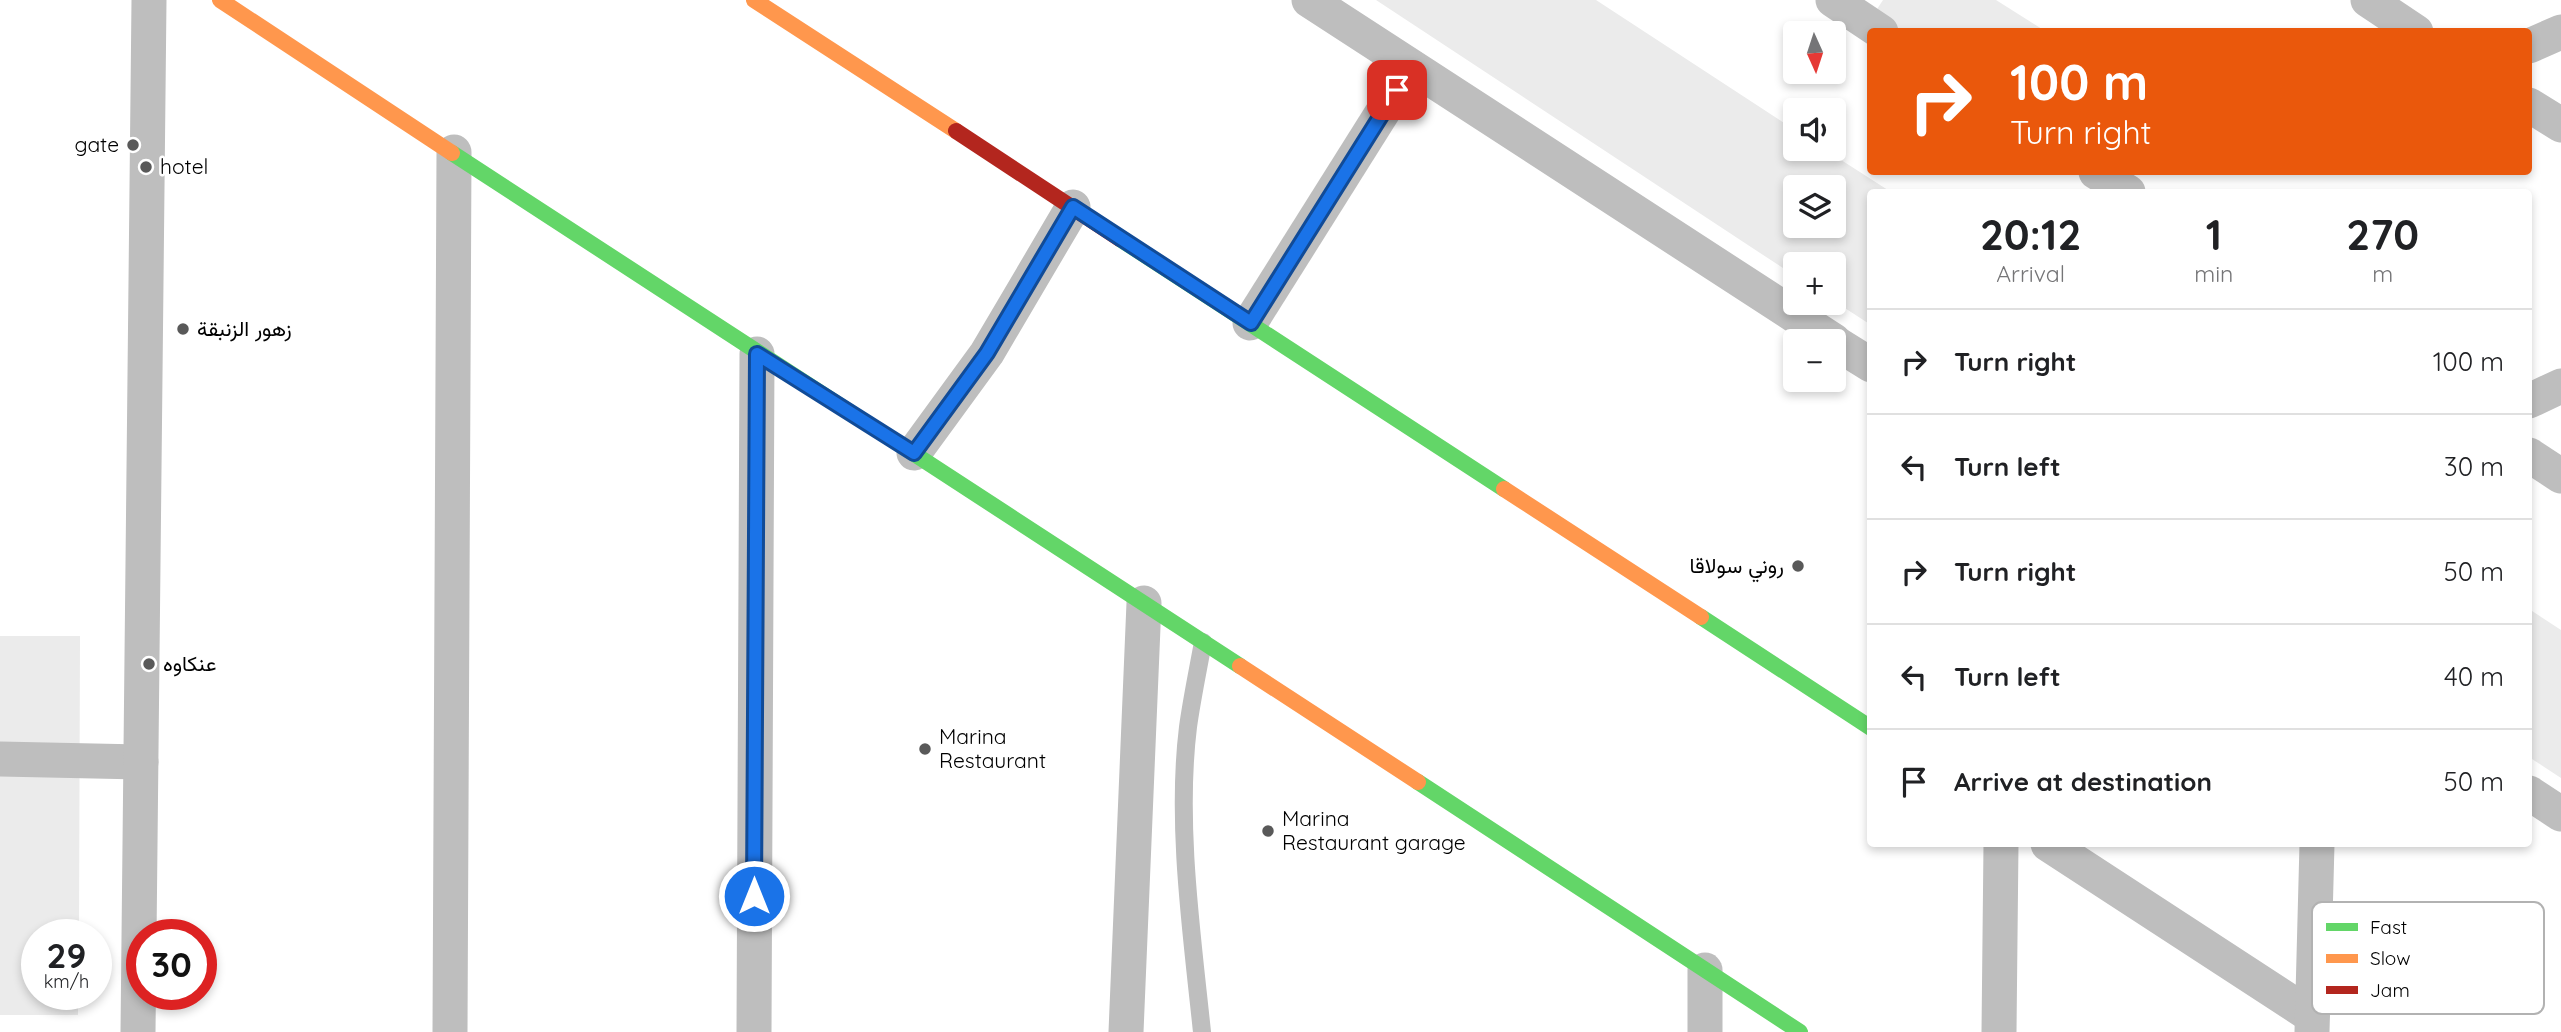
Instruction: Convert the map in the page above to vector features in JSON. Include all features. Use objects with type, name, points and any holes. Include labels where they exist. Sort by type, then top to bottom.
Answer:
[{"type":"street","points":[[138,1032],[149,0]]},
{"type":"street","points":[[220,0],[757,354],[914,453],[1800,1032]]},
{"type":"street","points":[[754,0],[1867,725]]},
{"type":"street","points":[[1309,0],[1815,329]]},
{"type":"street","points":[[1833,0],[1875,28]]},
{"type":"street","points":[[2368,0],[2410,28]]},
{"type":"street","points":[[2532,46],[2561,33]]},
{"type":"street","points":[[1251,323],[1411,67]]},
{"type":"street","points":[[2532,106],[2561,125]]},
{"type":"street","points":[[450,1032],[454,152]]},
{"type":"street","points":[[2101,175],[2123,189]]},
{"type":"street","points":[[914,453],[987,353],[1073,207]]},
{"type":"street","points":[[1846,349],[1867,362]]},
{"type":"street","points":[[754,1032],[757,354]]},
{"type":"street","points":[[2532,400],[2561,386]]},
{"type":"street","points":[[2532,457],[2561,476]]},
{"type":"street","points":[[1126,1032],[1144,603]]},
{"type":"street","points":[[0,759],[141,762]]},
{"type":"street","points":[[2532,795],[2561,814]]},
{"type":"street","points":[[1999,1032],[2001,847]]},
{"type":"street","points":[[2053,847],[2312,1024]]},
{"type":"street","points":[[2315,902],[2316,847]]},
{"type":"street","points":[[1705,970],[1705,1032]]},
{"type":"lane","points":[[1202,1032],[1189,910],[1185,817],[1188,728],[1203,642]]},
{"type":"shaded area","points":[[1376,0],[1596,0],[1783,122],[1783,161],[1843,161],[1886,189],[1867,189],[1867,322],[1846,309],[1846,252],[1783,252],[1783,268]]},
{"type":"shaded area","points":[[1883,0],[1996,0],[2040,28],[1867,28],[1867,30],[1864,29]]},
{"type":"shaded area","points":[[2532,611],[2561,630],[2561,778],[2532,759]]},
{"type":"shaded area","points":[[0,636],[80,636],[79,919],[21,919],[21,1010],[78,1010],[78,1015],[0,1015]]},
{"type":"traffic: fast","points":[[452,153],[1240,666]]},
{"type":"traffic: fast","points":[[1120,239],[1504,489]]},
{"type":"traffic: fast","points":[[1701,617],[1867,725]]},
{"type":"traffic: fast","points":[[1418,782],[1800,1032]]},
{"type":"traffic: slow","points":[[220,0],[452,153]]},
{"type":"traffic: slow","points":[[754,0],[956,131]]},
{"type":"traffic: slow","points":[[1504,489],[1701,617]]},
{"type":"traffic: slow","points":[[1240,666],[1418,782]]},
{"type":"traffic: jam","points":[[956,131],[1120,239]]},
{"type":"place","name":"gate","points":[[133,145]]},
{"type":"place","name":"hotel","points":[[146,167]]},
{"type":"place","name":"زهور الزنبقة","points":[[183,329]]},
{"type":"place","name":"روني سولاقا","points":[[1798,566]]},
{"type":"place","name":"عنكاوه","points":[[149,664]]},
{"type":"place","name":"Marina Restaurant","points":[[925,749]]},
{"type":"place","name":"Marina Restaurant garage","points":[[1268,831]]},
{"type":"route","points":[[754,896],[757,354],[914,453],[987,353],[1073,207],[1251,323],[1397,90]]}]
